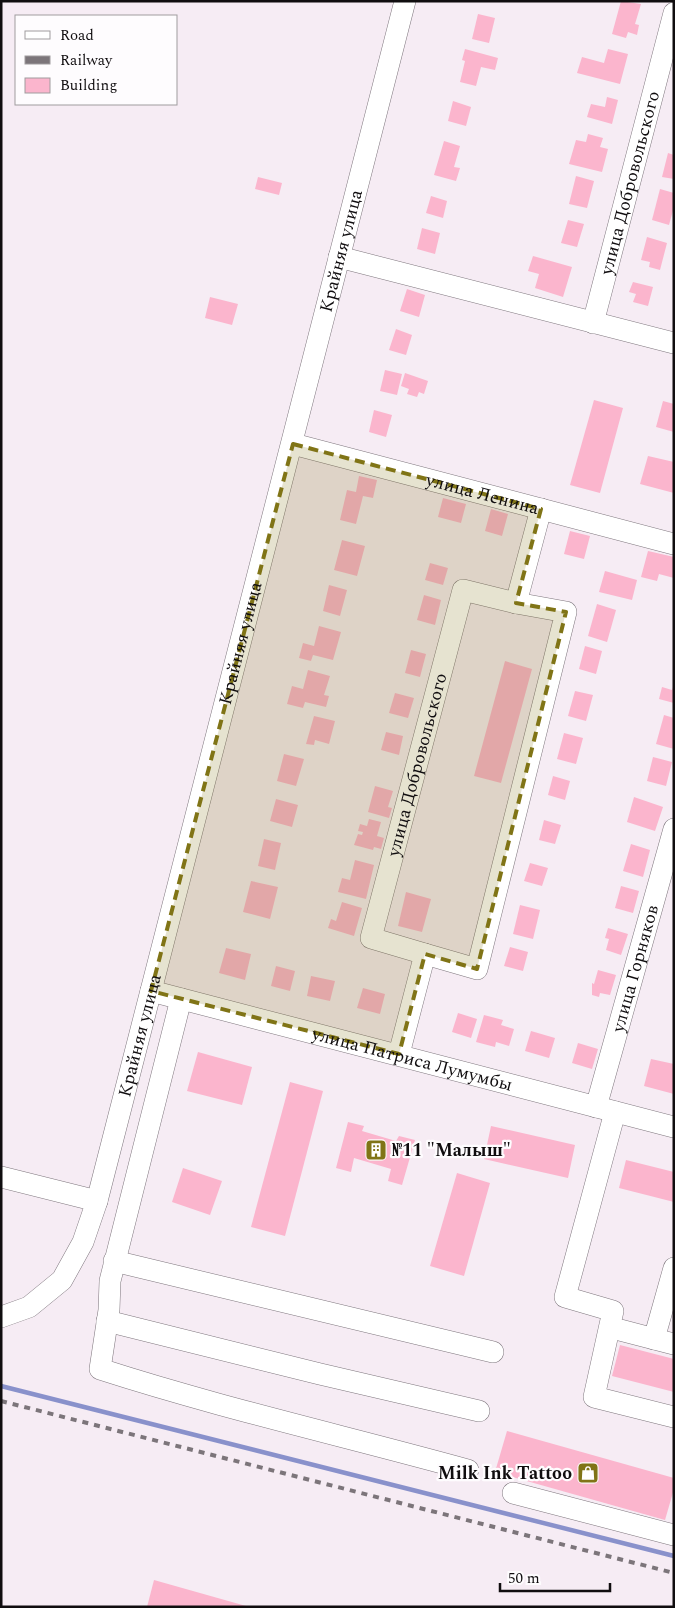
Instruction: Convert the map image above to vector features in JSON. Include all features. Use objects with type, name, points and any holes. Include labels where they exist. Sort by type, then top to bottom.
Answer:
[{"type":"street","name":"Крайняя улица","points":[[1,1317],[29,1307],[62,1280],[83,1242],[97,1201],[293,444],[405,1]]},
{"type":"street","name":"улица Добровольского","points":[[593,323],[674,12]]},
{"type":"street","points":[[339,257],[674,343]]},
{"type":"street","name":"улица Ленина","points":[[293,444],[674,544]]},
{"type":"street","points":[[516,603],[541,509]]},
{"type":"street","name":"улица Добровольского","points":[[463,590],[516,603],[566,612],[477,969],[425,954],[371,938],[463,590]]},
{"type":"street","name":"улица Горняков","points":[[674,829],[605,1109],[565,1297],[613,1311],[594,1397],[674,1417]]},
{"type":"street","points":[[399,1054],[425,954]]},
{"type":"street","name":"улица Патриса Лумумбы","points":[[151,991],[674,1126]]},
{"type":"street","points":[[181,998],[114,1261],[100,1369],[185,1396],[362,1440],[468,1470]]},
{"type":"street","points":[[1,1177],[97,1201]]},
{"type":"street","points":[[114,1261],[493,1352]]},
{"type":"street","points":[[620,1330],[664,1341],[674,1268]]},
{"type":"street","points":[[107,1321],[320,1374],[480,1411]]},
{"type":"street","points":[[513,1493],[674,1535]]},
{"type":"highlighted area","points":[[293,444],[541,509],[516,603],[566,612],[477,969],[425,954],[399,1054],[151,991]]},
{"type":"building","points":[[621,1],[641,4],[635,24],[639,25],[637,35],[628,32],[626,38],[612,34]]},
{"type":"building","points":[[478,14],[495,18],[489,43],[472,39]]},
{"type":"building","points":[[465,49],[498,58],[495,70],[481,67],[476,86],[460,82],[465,61],[462,60]]},
{"type":"building","points":[[608,49],[628,54],[620,84],[577,73],[582,57],[604,63]]},
{"type":"building","points":[[607,97],[618,100],[612,124],[587,117],[591,104],[605,107]]},
{"type":"building","points":[[453,101],[471,107],[466,126],[448,121]]},
{"type":"building","points":[[588,134],[603,138],[600,147],[608,149],[602,172],[569,164],[576,140],[586,142]]},
{"type":"building","points":[[444,141],[460,146],[454,167],[460,168],[456,181],[434,175]]},
{"type":"building","points":[[668,153],[674,155],[674,179],[662,177]]},
{"type":"building","points":[[576,176],[594,181],[587,208],[569,204]]},
{"type":"building","points":[[258,177],[282,183],[279,195],[255,189]]},
{"type":"building","points":[[660,189],[674,193],[674,207],[669,225],[652,220]]},
{"type":"building","points":[[431,196],[447,201],[443,218],[426,213]]},
{"type":"building","points":[[568,220],[584,224],[577,247],[561,243]]},
{"type":"building","points":[[422,228],[440,233],[435,254],[417,249]]},
{"type":"building","points":[[647,237],[667,243],[660,270],[649,267],[650,262],[641,260]]},
{"type":"building","points":[[533,256],[572,267],[563,297],[535,288],[539,274],[528,271]]},
{"type":"building","points":[[633,282],[653,287],[648,306],[633,302],[636,294],[629,292]]},
{"type":"building","points":[[407,289],[425,295],[419,317],[400,311]]},
{"type":"building","points":[[210,297],[238,304],[232,325],[205,318]]},
{"type":"building","points":[[396,329],[412,335],[406,355],[389,350]]},
{"type":"building","points":[[385,370],[402,374],[397,395],[380,391]]},
{"type":"building","points":[[405,373],[428,381],[424,394],[419,392],[417,397],[407,394],[409,389],[401,386]]},
{"type":"building","points":[[594,400],[623,408],[600,493],[570,485]]},
{"type":"building","points":[[663,401],[674,404],[674,432],[656,427]]},
{"type":"building","points":[[374,410],[392,415],[386,437],[369,432]]},
{"type":"building","points":[[648,456],[674,462],[674,493],[640,484]]},
{"type":"building","points":[[359,476],[377,480],[373,498],[363,496],[356,524],[340,520],[347,490],[356,492]]},
{"type":"building","points":[[443,498],[466,504],[461,523],[438,517]]},
{"type":"building","points":[[491,509],[508,514],[502,536],[485,531]]},
{"type":"building","points":[[570,531],[590,536],[584,559],[564,554]]},
{"type":"building","points":[[342,540],[365,546],[357,576],[334,570]]},
{"type":"building","points":[[648,551],[674,557],[674,578],[659,574],[657,581],[641,577]]},
{"type":"building","points":[[430,563],[448,568],[443,585],[425,580]]},
{"type":"building","points":[[605,571],[637,580],[632,600],[599,592]]},
{"type":"building","points":[[329,585],[347,590],[340,616],[323,611]]},
{"type":"building","points":[[424,595],[441,600],[435,625],[417,620]]},
{"type":"building","points":[[597,604],[616,610],[607,642],[588,636]]},
{"type":"building","points":[[319,626],[341,632],[333,660],[313,655],[311,661],[299,658],[303,643],[314,646]]},
{"type":"building","points":[[585,646],[602,651],[596,674],[579,669]]},
{"type":"building","points":[[411,650],[426,654],[420,677],[405,673]]},
{"type":"building","points":[[505,661],[532,669],[501,783],[474,776]]},
{"type":"building","points":[[308,670],[330,676],[324,695],[329,696],[326,707],[305,702],[303,708],[287,704],[292,686],[303,689]]},
{"type":"building","points":[[674,684],[674,703],[659,699],[662,687],[672,690]]},
{"type":"building","points":[[575,691],[593,695],[586,721],[568,716]]},
{"type":"building","points":[[395,693],[414,698],[408,718],[389,713]]},
{"type":"building","points":[[664,715],[674,718],[674,749],[656,744]]},
{"type":"building","points":[[314,716],[335,721],[329,744],[315,740],[314,745],[306,744]]},
{"type":"building","points":[[386,732],[403,736],[399,755],[381,750]]},
{"type":"building","points":[[564,733],[583,738],[576,764],[557,759]]},
{"type":"building","points":[[284,754],[304,759],[296,786],[277,781]]},
{"type":"building","points":[[653,757],[672,762],[666,786],[647,781]]},
{"type":"building","points":[[553,776],[570,781],[565,800],[548,795]]},
{"type":"building","points":[[375,786],[393,791],[388,807],[392,808],[389,818],[368,812]]},
{"type":"building","points":[[634,797],[663,807],[655,831],[627,822]]},
{"type":"building","points":[[276,799],[298,805],[292,827],[270,821]]},
{"type":"building","points":[[369,819],[381,822],[377,836],[384,838],[381,849],[374,847],[373,850],[354,845],[358,834],[362,835],[363,832],[358,831],[360,824],[367,826]]},
{"type":"building","points":[[544,820],[561,825],[555,844],[539,840]]},
{"type":"building","points":[[264,839],[281,843],[275,870],[258,866]]},
{"type":"building","points":[[631,844],[650,850],[643,877],[623,871]]},
{"type":"building","points":[[355,860],[374,865],[366,899],[338,892],[342,878],[350,880]]},
{"type":"building","points":[[530,863],[548,868],[542,886],[524,881]]},
{"type":"building","points":[[251,881],[278,887],[270,919],[243,912]]},
{"type":"building","points":[[621,886],[639,891],[633,913],[615,908]]},
{"type":"building","points":[[406,892],[431,899],[422,932],[398,926]]},
{"type":"building","points":[[342,902],[362,908],[354,936],[328,928],[331,919],[336,921]]},
{"type":"building","points":[[520,905],[540,910],[533,939],[513,934]]},
{"type":"building","points":[[608,928],[628,934],[621,955],[606,950],[609,939],[605,938]]},
{"type":"building","points":[[510,947],[528,952],[523,971],[504,966]]},
{"type":"building","points":[[226,948],[251,954],[245,980],[219,973]]},
{"type":"building","points":[[276,966],[295,971],[290,991],[271,986]]},
{"type":"building","points":[[598,970],[616,975],[610,995],[600,993],[599,997],[592,995],[592,983],[594,984]]},
{"type":"building","points":[[311,976],[335,981],[330,1001],[307,996]]},
{"type":"building","points":[[363,988],[385,994],[380,1014],[357,1008]]},
{"type":"building","points":[[458,1013],[477,1019],[471,1038],[452,1032]]},
{"type":"building","points":[[484,1015],[503,1020],[501,1025],[514,1029],[509,1046],[496,1042],[495,1047],[476,1042]]},
{"type":"building","points":[[531,1031],[555,1038],[549,1058],[525,1051]]},
{"type":"building","points":[[578,1043],[598,1049],[592,1069],[572,1063]]},
{"type":"building","points":[[198,1052],[252,1067],[242,1105],[187,1091]]},
{"type":"building","points":[[651,1059],[674,1064],[674,1094],[644,1086]]},
{"type":"building","points":[[290,1082],[323,1091],[285,1236],[251,1227]]},
{"type":"building","name":"№11 \"Малыш\"","points":[[348,1122],[364,1126],[362,1131],[396,1141],[399,1136],[415,1140],[402,1185],[388,1181],[391,1169],[354,1158],[351,1172],[336,1168]]},
{"type":"building","points":[[491,1126],[575,1145],[568,1178],[484,1159]]},
{"type":"building","points":[[626,1160],[674,1172],[674,1202],[619,1188]]},
{"type":"building","points":[[183,1168],[222,1181],[210,1215],[172,1202]]},
{"type":"building","points":[[457,1173],[490,1183],[464,1276],[430,1266]]},
{"type":"building","points":[[620,1345],[674,1359],[674,1392],[612,1376]]},
{"type":"building","points":[[507,1431],[674,1478],[674,1489],[665,1520],[495,1472]]},
{"type":"building","points":[[154,1580],[246,1606],[246,1607],[147,1607]]},
{"type":"waterway","points":[[1,1386],[674,1556]]},
{"type":"railway","points":[[1,1401],[674,1573]]},
{"type":"place","name":"№11 \"Малыш\"","points":[[376,1150]]},
{"type":"place","name":"Milk Ink Tattoo","points":[[588,1473]]}]
